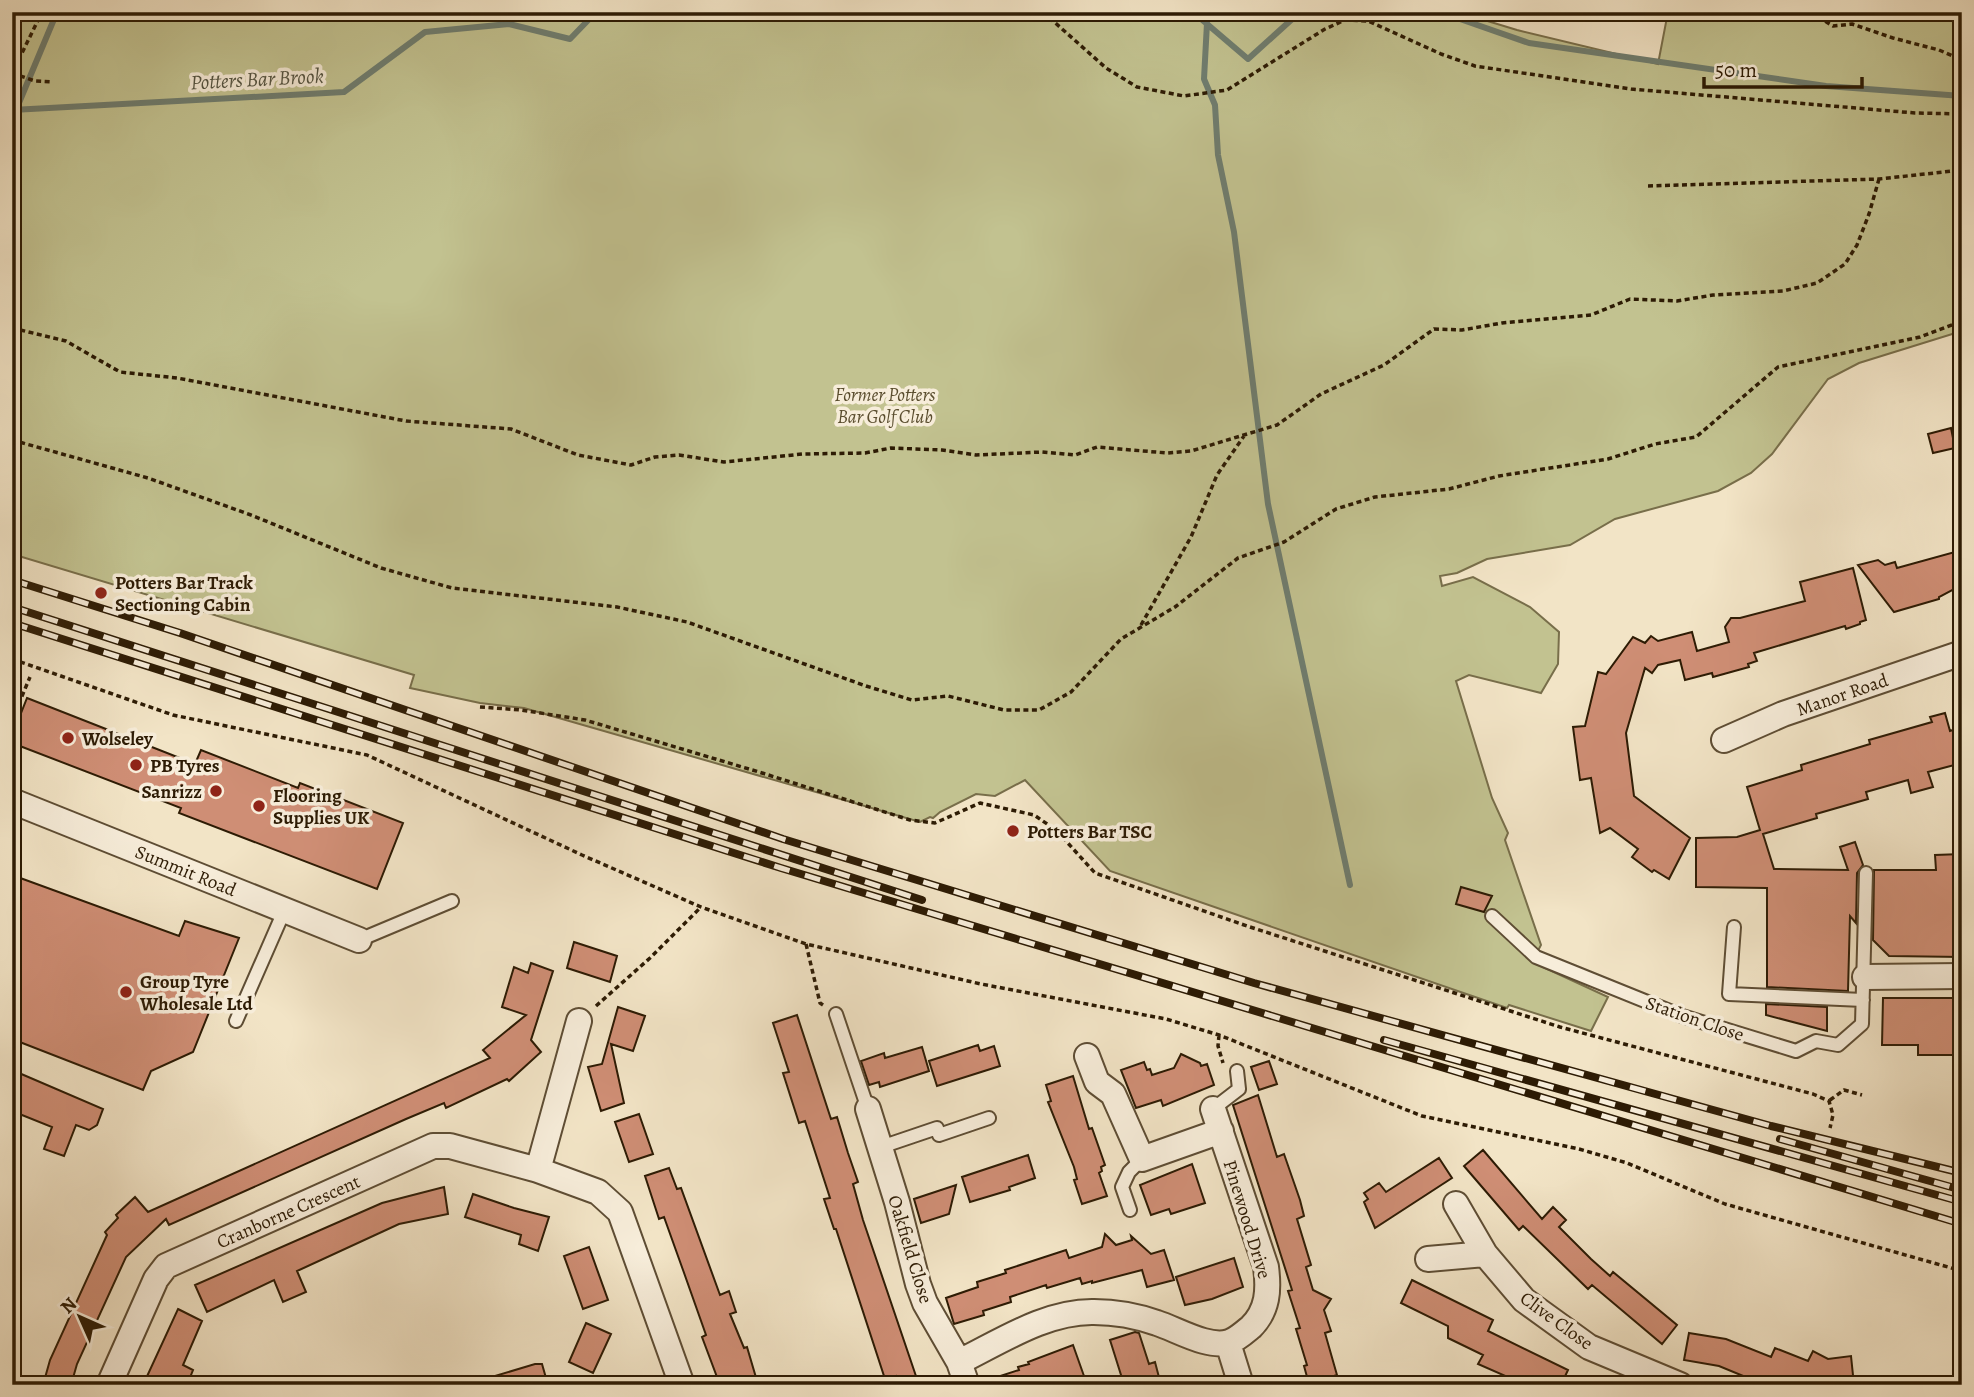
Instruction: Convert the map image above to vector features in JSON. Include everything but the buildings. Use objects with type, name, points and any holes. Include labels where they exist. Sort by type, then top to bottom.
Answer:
[{"type":"street","name":"Manor Road","points":[[1724,740],[1783,714],[1962,653]]},
{"type":"street","name":"Summit Road","points":[[12,801],[359,940]]},
{"type":"street","points":[[1864,989],[1962,976]]},
{"type":"street","points":[[538,1170],[579,1021]]},
{"type":"street","points":[[1087,1056],[1097,1082],[1114,1094],[1142,1159],[1217,1120]]},
{"type":"street","name":"Oakfield Close","points":[[868,1109],[918,1284],[925,1303],[963,1374]]},
{"type":"street","name":"Pinewood Drive","points":[[1217,1120],[1266,1267],[1269,1287],[1267,1300],[1255,1322],[1228,1343]]},
{"type":"street","name":"Cranborne Crescent","points":[[109,1385],[156,1279],[160,1272],[173,1262],[433,1146],[450,1146],[538,1170],[598,1192],[620,1212],[681,1385]]},
{"type":"street","name":"Clive Close","points":[[1456,1204],[1485,1254],[1524,1300],[1589,1346],[1680,1385]]},
{"type":"street","points":[[1428,1259],[1485,1254]]},
{"type":"street","points":[[963,1374],[1044,1321],[1093,1311],[1134,1317],[1211,1343],[1228,1343],[1241,1385]]},
{"type":"lane","name":"Station Close","points":[[1492,916],[1536,957],[1682,1016],[1796,1051],[1816,1041],[1838,1045],[1862,1024],[1866,873]]},
{"type":"lane","points":[[359,940],[452,901]]},
{"type":"lane","points":[[236,1021],[285,909]]},
{"type":"lane","points":[[1734,927],[1729,994],[1864,989]]},
{"type":"lane","points":[[836,1014],[868,1109]]},
{"type":"lane","points":[[1217,1120],[1239,1089],[1237,1071]]},
{"type":"lane","points":[[881,1147],[937,1128],[939,1135],[989,1118]]},
{"type":"lane","points":[[1130,1210],[1122,1187],[1129,1172],[1142,1159]]},
{"type":"path","points":[[12,66],[22,53],[42,12]]},
{"type":"path","points":[[1043,12],[1106,68],[1137,87],[1184,96],[1227,90],[1345,20],[1368,21],[1441,54],[1475,66],[1631,89],[1915,113],[1962,114]]},
{"type":"path","points":[[1818,17],[1833,26],[1852,24],[1939,50],[1952,58],[1962,60]]},
{"type":"path","points":[[12,73],[35,81],[53,82]]},
{"type":"path","points":[[1648,186],[1879,179],[1962,170]]},
{"type":"path","points":[[12,328],[66,341],[120,372],[204,382],[406,421],[511,429],[578,455],[631,465],[655,457],[679,456],[724,462],[803,454],[865,453],[891,448],[942,450],[976,455],[1042,452],[1075,455],[1097,447],[1167,453],[1191,451],[1278,425],[1321,394],[1384,365],[1434,329],[1462,330],[1502,323],[1591,315],[1630,299],[1677,301],[1713,295],[1783,291],[1817,283],[1845,264],[1857,245],[1879,179]]},
{"type":"path","points":[[12,440],[148,478],[251,515],[381,568],[452,588],[617,607],[687,622],[912,700],[948,696],[1004,710],[1039,710],[1071,692],[1121,639],[1175,607],[1238,558],[1284,542],[1336,509],[1375,497],[1449,489],[1499,476],[1608,459],[1655,444],[1696,437],[1778,367],[1920,337],[1962,321]]},
{"type":"path","points":[[1140,628],[1191,537],[1217,475],[1245,434]]},
{"type":"path","points":[[12,659],[173,715],[367,755],[701,907],[806,944],[981,984],[1166,1019],[1219,1035],[1422,1116],[1579,1149],[1627,1163],[1725,1203],[1962,1271]]},
{"type":"path","points":[[12,720],[30,677]]},
{"type":"path","points":[[480,707],[585,720],[909,820],[935,823],[980,803],[1034,815],[1056,830],[1095,873],[1247,926],[1560,1027],[1813,1094],[1829,1101]]},
{"type":"path","points":[[579,1021],[650,958],[701,907]]},
{"type":"path","points":[[806,944],[820,1003],[836,1014]]},
{"type":"path","points":[[1829,1101],[1843,1090],[1862,1095]]},
{"type":"path","points":[[1829,1101],[1833,1115],[1830,1128]]},
{"type":"green space","name":"Former Potters Bar Golf Club","points":[[12,12],[1235,12],[1250,16],[1257,12],[1458,12],[1517,30],[1658,64],[1668,12],[1962,12],[1962,331],[1859,363],[1828,379],[1772,454],[1751,473],[1718,491],[1615,519],[1570,545],[1487,559],[1457,573],[1440,576],[1442,586],[1473,577],[1530,607],[1559,632],[1558,664],[1541,693],[1469,675],[1456,681],[1492,798],[1508,833],[1505,840],[1541,945],[1532,962],[1608,997],[1591,1031],[1509,1005],[1507,1008],[1110,871],[1025,780],[995,796],[976,794],[933,818],[920,822],[524,708],[480,703],[410,688],[414,675],[12,554]]},
{"type":"waterway","points":[[16,110],[57,12]]},
{"type":"waterway","name":"Potters Bar Brook","points":[[12,110],[344,92],[425,32],[509,24],[570,39],[596,12]]},
{"type":"waterway","name":"Potters Bar Brook","points":[[1193,12],[1248,59],[1300,12]]},
{"type":"waterway","name":"Potters Bar Brook","points":[[1440,12],[1529,43],[1826,86],[1962,96]]},
{"type":"waterway","points":[[1207,23],[1204,79],[1215,105],[1218,155],[1234,232],[1268,504],[1350,885]]},
{"type":"railway","points":[[12,580],[180,633],[783,839],[1254,983],[1771,1126],[1962,1173]]},
{"type":"railway","points":[[12,607],[922,900]]},
{"type":"railway","points":[[12,623],[781,868],[1962,1224]]},
{"type":"railway","points":[[1384,1040],[1962,1202]]},
{"type":"railway","points":[[1780,1139],[1962,1190]]},
{"type":"place","name":"Potters Bar Track Sectioning Cabin","points":[[101,593]]},
{"type":"place","name":"Wolseley","points":[[68,738]]},
{"type":"place","name":"PB Tyres","points":[[136,765]]},
{"type":"place","name":"Sanrizz","points":[[216,791]]},
{"type":"place","name":"Flooring Supplies UK","points":[[259,806]]},
{"type":"place","name":"Potters Bar TSC","points":[[1013,831]]},
{"type":"place","name":"Group Tyre Wholesale Ltd","points":[[126,992]]}]
